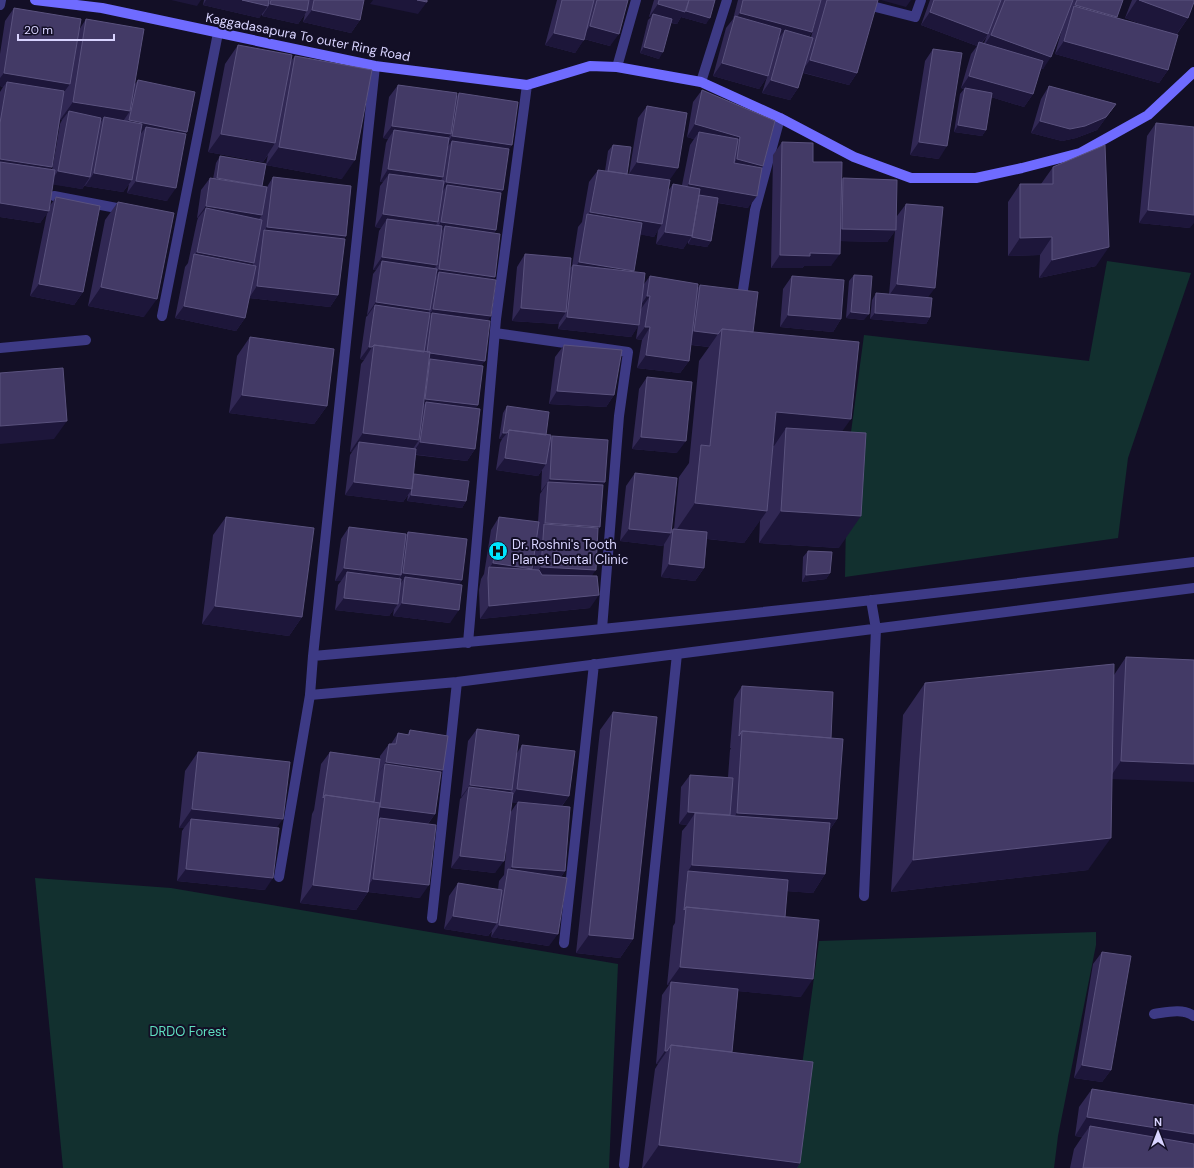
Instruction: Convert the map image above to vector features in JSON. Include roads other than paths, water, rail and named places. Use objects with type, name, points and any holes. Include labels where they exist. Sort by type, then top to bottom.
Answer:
[{"type":"street","points":[[0,5],[1,0]]},
{"type":"street","name":"Kaggadasapura To outer Ring Road","points":[[35,0],[102,4],[218,33],[374,66],[527,85],[590,66],[617,67],[701,82],[780,118],[854,157],[911,178],[976,178],[1080,153],[1148,115],[1194,72]]},
{"type":"street","points":[[617,67],[636,0]]},
{"type":"street","points":[[701,82],[727,0]]},
{"type":"street","points":[[848,0],[915,17],[921,0]]},
{"type":"street","points":[[162,316],[177,220],[218,33]]},
{"type":"street","points":[[279,877],[310,695],[374,66]]},
{"type":"street","points":[[468,643],[495,333],[527,85]]},
{"type":"street","points":[[743,290],[755,210],[780,118]]},
{"type":"street","points":[[54,196],[136,212]]},
{"type":"street","points":[[495,333],[628,352],[619,416],[602,629]]},
{"type":"street","points":[[0,348],[86,340]]},
{"type":"street","points":[[313,656],[468,643],[602,629],[871,600],[1194,562]]},
{"type":"street","points":[[310,695],[457,682],[1194,588]]},
{"type":"street","points":[[864,896],[876,629],[871,600]]},
{"type":"street","points":[[624,1164],[677,654]]},
{"type":"street","points":[[564,943],[594,664]]},
{"type":"street","points":[[432,918],[457,682]]},
{"type":"street","points":[[1154,1014],[1178,1011],[1189,1013],[1194,1016]]},
{"type":"place","name":"Dr. Roshni's Tooth Planet Dental Clinic","points":[[498,551]]},
{"type":"park label","name":"DRDO Forest","points":[[188,1031]]}]
